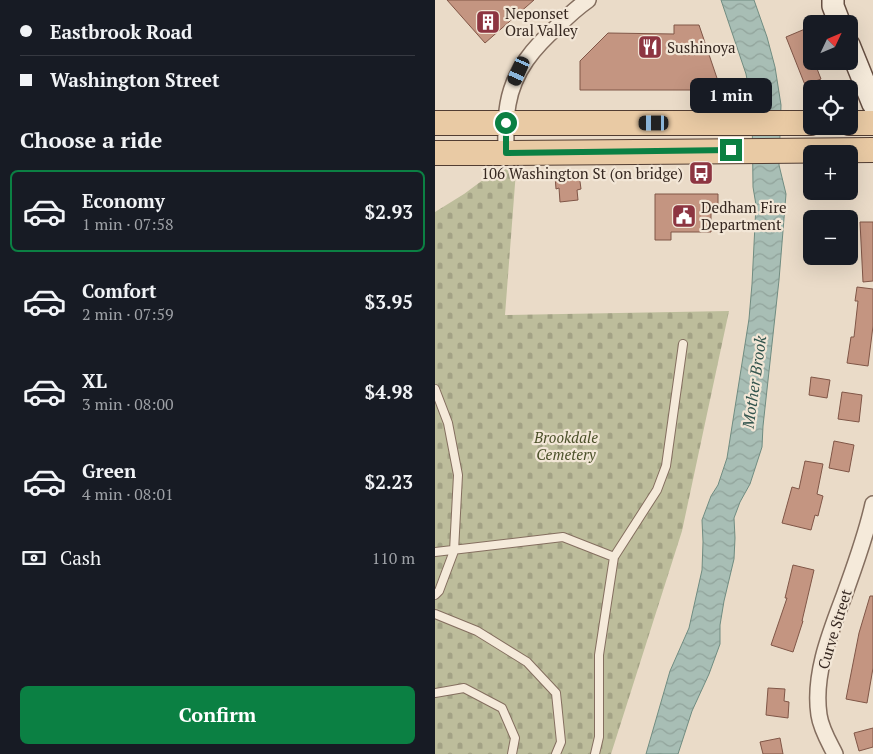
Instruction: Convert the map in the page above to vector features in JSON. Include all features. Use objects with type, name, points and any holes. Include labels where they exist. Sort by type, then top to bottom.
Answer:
[{"type":"main road","points":[[440,121],[506,123],[803,123]]},
{"type":"main road","points":[[858,123],[873,123]]},
{"type":"main road","points":[[435,153],[873,150]]},
{"type":"street","points":[[506,153],[507,113],[511,92],[519,71],[539,44],[588,0]]},
{"type":"street","points":[[833,0],[836,15]]},
{"type":"street","points":[[858,67],[873,104]]},
{"type":"street","name":"Curve Street","points":[[835,754],[819,717],[819,682],[829,638],[863,544],[873,504]]},
{"type":"lane","points":[[595,754],[599,737],[599,655],[614,557],[657,490],[666,466],[683,344]]},
{"type":"lane","points":[[435,389],[448,423],[458,476],[454,550],[439,591],[435,595]]},
{"type":"lane","points":[[435,552],[563,537],[614,557]]},
{"type":"lane","points":[[435,614],[477,630],[527,662],[556,693],[561,742],[556,754]]},
{"type":"lane","points":[[435,693],[464,688],[502,708],[515,738],[512,754]]},
{"type":"green space","name":"Brookdale Cemetery","points":[[504,169],[516,171],[505,315],[729,311],[682,531],[611,754],[435,754],[435,212],[495,171]]},
{"type":"water","name":"Mother Brook","points":[[721,0],[754,0],[775,67],[781,105],[779,165],[786,194],[779,280],[762,447],[750,484],[734,518],[734,559],[720,625],[720,644],[692,711],[678,754],[646,754],[670,671],[689,628],[702,570],[702,520],[711,496],[718,485],[727,458],[749,319],[756,205],[753,187],[752,106],[746,74]]},
{"type":"building","name":"Neponset Oral Valley","points":[[447,0],[534,0],[485,43]]},
{"type":"building","name":"Sushinoya","points":[[674,25],[699,25],[721,90],[580,90],[580,61],[608,33],[674,34]]},
{"type":"building","points":[[803,30],[803,70],[818,70],[821,79],[803,80],[786,37]]},
{"type":"building","points":[[579,174],[581,189],[577,190],[578,200],[560,202],[559,188],[556,189],[555,176]]},
{"type":"building","points":[[655,194],[718,194],[718,208],[711,208],[711,232],[671,232],[671,240],[655,240]]},
{"type":"building","points":[[860,222],[873,222],[873,281],[863,282]]},
{"type":"building","points":[[857,287],[873,289],[873,326],[868,366],[847,363],[851,337],[854,337],[858,301],[855,301]]},
{"type":"building","points":[[811,377],[830,380],[827,398],[809,395]]},
{"type":"building","points":[[842,392],[862,395],[859,422],[838,419]]},
{"type":"building","points":[[834,441],[854,445],[849,472],[829,468]]},
{"type":"building","points":[[805,461],[823,464],[817,494],[823,496],[818,516],[815,515],[811,530],[782,523],[792,487],[799,489]]},
{"type":"building","points":[[793,565],[814,570],[803,621],[793,652],[771,645],[787,598],[785,598]]},
{"type":"building","points":[[870,596],[873,596],[873,668],[867,703],[846,699],[859,633]]},
{"type":"building","points":[[768,688],[785,689],[784,701],[789,702],[788,718],[766,715]]},
{"type":"building","points":[[873,728],[873,747],[859,751],[854,733]]},
{"type":"building","points":[[780,738],[783,754],[763,754],[760,742]]},
{"type":"place","name":"Neponset Oral Valley","points":[[488,22]]},
{"type":"place","name":"Sushinoya","points":[[650,47]]},
{"type":"place","name":"106 Washington St (on bridge)","points":[[701,173]]},
{"type":"place","name":"Dedham Fire Department","points":[[684,216]]},
{"type":"route","points":[[506,123],[506,153],[731,150]]}]
